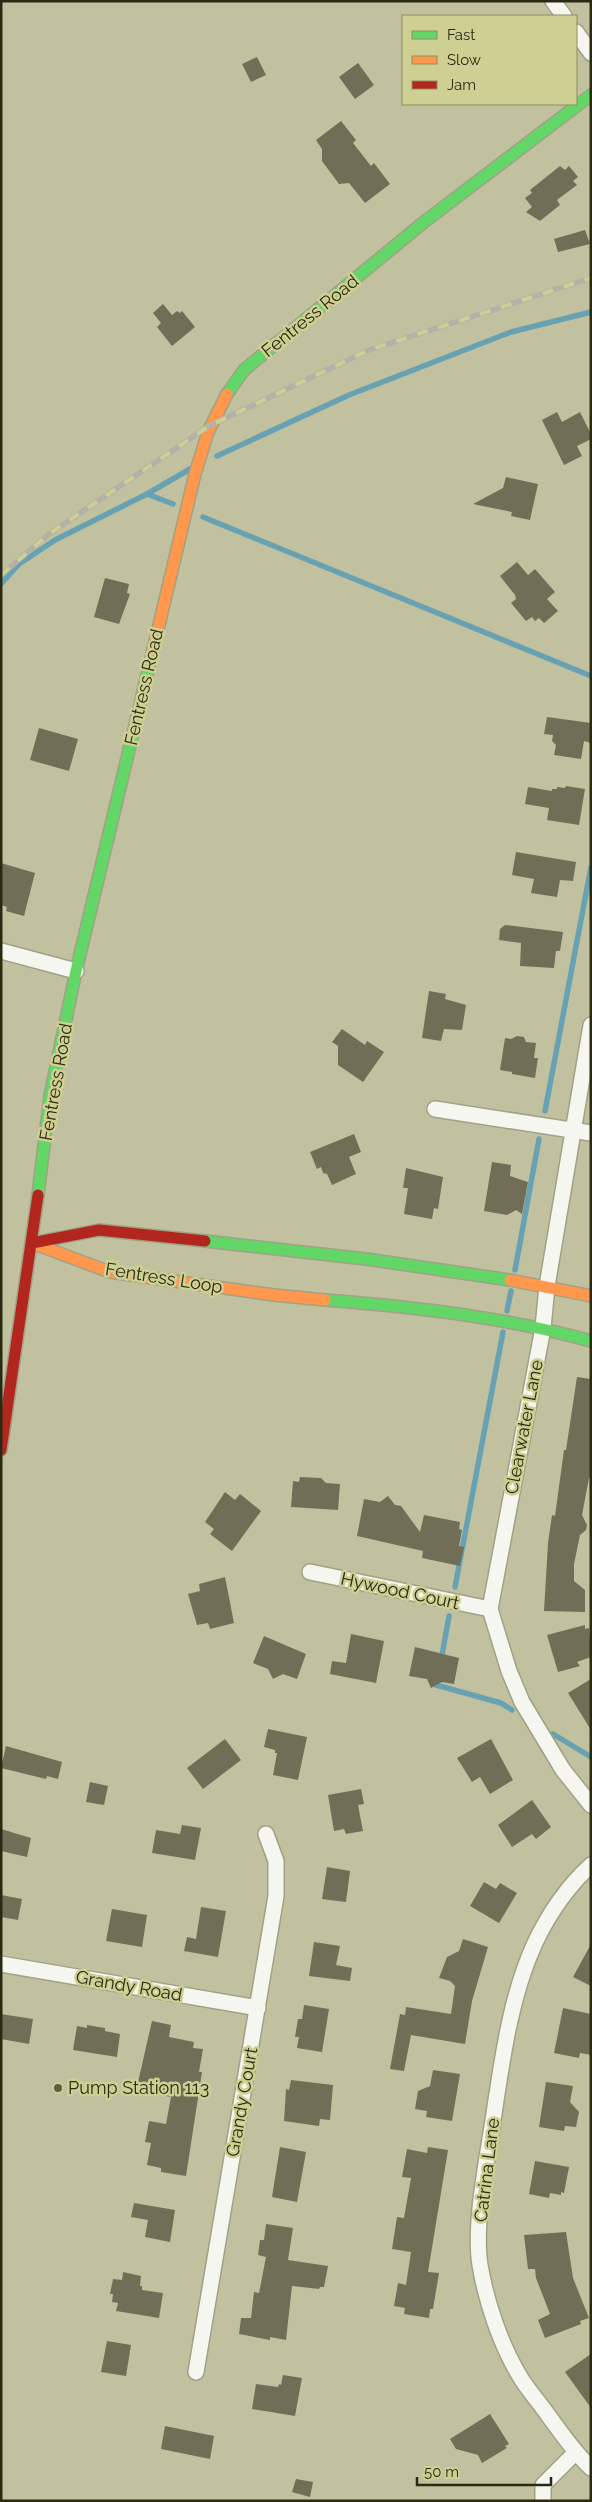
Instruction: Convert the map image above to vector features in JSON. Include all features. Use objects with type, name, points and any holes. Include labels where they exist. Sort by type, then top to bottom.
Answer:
[{"type":"street","points":[[552,1],[563,15]]},
{"type":"street","points":[[577,33],[591,53]]},
{"type":"street","name":"Fentress Road","points":[[1,1450],[32,1243],[50,1096],[76,971],[195,474],[209,426],[220,402],[244,370],[300,322],[424,222],[591,95]]},
{"type":"street","points":[[1,951],[76,971]]},
{"type":"street","name":"Clearwater Lane","points":[[591,1025],[547,1286],[543,1328],[490,1609],[509,1671],[522,1702],[563,1770],[591,1805]]},
{"type":"street","points":[[435,1109],[591,1132]]},
{"type":"street","points":[[32,1243],[100,1230],[366,1259],[547,1286],[591,1296]]},
{"type":"street","name":"Fentress Loop","points":[[32,1243],[110,1272],[274,1295],[422,1308],[543,1328],[591,1341]]},
{"type":"street","name":"Hywood Court","points":[[310,1572],[490,1609]]},
{"type":"street","name":"Grandy Court","points":[[196,2372],[258,2008],[277,1879],[276,1861],[266,1834]]},
{"type":"street","name":"Catrina Lane","points":[[591,1865],[564,1894],[550,1916],[534,1945],[521,1980],[504,2051],[480,2212],[480,2264],[500,2336],[519,2375],[575,2453],[591,2468]]},
{"type":"street","name":"Grandy Road","points":[[1,1964],[258,2008]]},
{"type":"street","points":[[543,2501],[543,2485],[575,2453]]},
{"type":"building","points":[[257,57],[266,75],[251,82],[242,64]]},
{"type":"building","points":[[358,63],[374,85],[355,99],[339,77]]},
{"type":"building","points":[[341,121],[356,140],[353,143],[371,166],[374,163],[390,184],[365,203],[349,183],[339,184],[322,161],[322,149],[316,140]]},
{"type":"building","points":[[560,166],[565,170],[569,166],[578,177],[573,181],[577,185],[557,200],[560,205],[540,221],[526,212],[532,207],[525,198],[532,193],[530,190]]},
{"type":"building","points":[[585,230],[590,244],[558,252],[554,239]]},
{"type":"building","points":[[163,304],[172,315],[177,311],[180,313],[182,311],[195,327],[172,346],[157,327],[161,323],[153,313]]},
{"type":"building","points":[[557,412],[562,422],[580,412],[591,434],[591,439],[577,446],[582,456],[564,465],[542,420]]},
{"type":"building","points":[[506,477],[538,484],[530,520],[511,516],[512,512],[473,504],[503,488]]},
{"type":"building","points":[[517,562],[528,575],[535,569],[555,592],[547,599],[558,611],[544,623],[539,618],[535,621],[532,617],[526,621],[511,603],[516,599],[515,595],[500,576]]},
{"type":"building","points":[[105,578],[129,584],[127,593],[130,594],[119,624],[94,617]]},
{"type":"building","points":[[547,717],[591,723],[591,743],[584,741],[581,759],[554,755],[556,745],[552,741],[553,735],[544,734]]},
{"type":"building","points":[[39,728],[78,739],[69,771],[30,760]]},
{"type":"building","points":[[566,786],[585,789],[579,825],[547,820],[549,808],[525,804],[528,787],[552,791],[552,789],[557,789],[557,787],[565,788]]},
{"type":"building","points":[[516,852],[576,862],[573,881],[560,880],[557,897],[531,893],[534,879],[512,875]]},
{"type":"building","points":[[1,863],[35,873],[24,916],[6,911],[7,907],[1,905]]},
{"type":"building","points":[[505,925],[563,932],[560,951],[556,951],[554,968],[520,966],[521,943],[499,940],[500,929]]},
{"type":"building","points":[[429,991],[446,994],[445,999],[466,1005],[462,1030],[444,1029],[441,1041],[422,1038]]},
{"type":"building","points":[[342,1029],[365,1045],[367,1041],[384,1052],[363,1082],[338,1065],[338,1046],[332,1042]]},
{"type":"building","points":[[517,1036],[524,1037],[526,1042],[536,1043],[534,1058],[538,1058],[535,1078],[500,1070],[505,1038],[511,1039]]},
{"type":"building","points":[[354,1134],[361,1152],[349,1157],[356,1174],[332,1185],[321,1167],[317,1169],[310,1152]]},
{"type":"building","points":[[492,1162],[511,1165],[510,1176],[528,1182],[522,1214],[516,1210],[507,1215],[484,1211]]},
{"type":"building","points":[[406,1168],[443,1177],[438,1209],[434,1208],[432,1219],[404,1214],[408,1188],[403,1188]]},
{"type":"building","points":[[577,1377],[591,1379],[591,1478],[589,1478],[582,1515],[587,1525],[586,1530],[580,1535],[574,1564],[574,1581],[585,1590],[585,1612],[544,1611],[548,1543],[552,1515],[555,1516]]},
{"type":"building","points":[[300,1477],[321,1478],[326,1483],[340,1484],[338,1510],[291,1507],[293,1481],[299,1482]]},
{"type":"building","points":[[225,1492],[235,1500],[240,1494],[261,1511],[232,1551],[210,1534],[214,1529],[205,1522]]},
{"type":"building","points":[[388,1496],[395,1505],[401,1506],[420,1532],[424,1515],[460,1522],[459,1529],[462,1530],[459,1546],[464,1547],[460,1566],[422,1558],[423,1551],[357,1536],[364,1499],[380,1502]]},
{"type":"building","points":[[225,1577],[234,1623],[210,1629],[208,1623],[197,1625],[188,1594],[200,1591],[199,1584]]},
{"type":"building","points":[[585,1625],[585,1629],[589,1628],[591,1657],[577,1662],[580,1666],[558,1672],[547,1635]]},
{"type":"building","points":[[351,1634],[384,1641],[376,1683],[330,1674],[332,1661],[346,1663]]},
{"type":"building","points":[[264,1636],[306,1654],[297,1679],[283,1674],[273,1679],[268,1669],[253,1663]]},
{"type":"building","points":[[415,1647],[459,1658],[454,1684],[442,1682],[431,1688],[427,1679],[409,1676]]},
{"type":"building","points":[[591,1679],[591,1730],[568,1693]]},
{"type":"building","points":[[268,1729],[307,1737],[298,1780],[273,1775],[277,1753],[275,1753],[275,1750],[264,1747]]},
{"type":"building","points":[[225,1739],[241,1760],[203,1789],[187,1768]]},
{"type":"building","points":[[491,1739],[513,1780],[490,1794],[480,1777],[472,1782],[457,1758]]},
{"type":"building","points":[[6,1746],[62,1762],[58,1779],[47,1776],[46,1779],[1,1768]]},
{"type":"building","points":[[90,1782],[108,1786],[104,1805],[86,1802]]},
{"type":"building","points":[[361,1789],[364,1804],[358,1805],[363,1831],[346,1834],[344,1829],[334,1831],[328,1795]]},
{"type":"building","points":[[532,1800],[551,1827],[536,1839],[532,1834],[512,1847],[498,1825]]},
{"type":"building","points":[[182,1825],[201,1828],[195,1860],[152,1853],[156,1830],[180,1834]]},
{"type":"building","points":[[1,1829],[31,1838],[27,1857],[1,1851]]},
{"type":"building","points":[[327,1867],[350,1871],[346,1902],[322,1899]]},
{"type":"building","points":[[484,1882],[496,1889],[500,1883],[517,1893],[499,1923],[470,1906]]},
{"type":"building","points":[[1,1895],[22,1899],[18,1920],[1,1917]]},
{"type":"building","points":[[201,1907],[226,1911],[218,1957],[184,1951],[187,1937],[196,1939]]},
{"type":"building","points":[[112,1909],[147,1915],[142,1947],[106,1941]]},
{"type":"building","points":[[463,1939],[488,1947],[472,2001],[465,2044],[411,2035],[404,2071],[390,2069],[400,2014],[405,2015],[406,2007],[451,2014],[455,1986],[450,1981],[439,1978],[447,1957],[459,1951]]},
{"type":"building","points":[[314,1942],[340,1946],[336,1965],[352,1968],[350,1981],[309,1976]]},
{"type":"building","points":[[591,1944],[591,1986],[573,1977]]},
{"type":"building","points":[[304,2005],[329,2009],[322,2052],[297,2048],[299,2037],[295,2037],[298,2019],[302,2019]]},
{"type":"building","points":[[563,2008],[591,2014],[591,2055],[580,2053],[579,2058],[554,2053]]},
{"type":"building","points":[[1,2014],[33,2019],[29,2044],[1,2039]]},
{"type":"building","points":[[152,2021],[171,2025],[169,2037],[194,2042],[193,2048],[203,2049],[199,2072],[202,2072],[186,2176],[161,2172],[161,2168],[147,2165],[151,2143],[145,2142],[149,2121],[166,2124],[171,2097],[136,2091]]},
{"type":"building","points":[[87,2025],[105,2028],[105,2031],[120,2034],[117,2057],[73,2050],[77,2026],[87,2028]]},
{"type":"building","points":[[433,2070],[460,2074],[452,2121],[426,2117],[427,2111],[415,2109],[418,2091],[430,2086]]},
{"type":"building","points":[[291,2080],[333,2085],[330,2120],[320,2119],[319,2126],[284,2121],[286,2089],[289,2090]]},
{"type":"building","points":[[546,2082],[573,2086],[570,2102],[579,2112],[576,2127],[565,2126],[564,2131],[539,2127]]},
{"type":"building","points":[[280,2147],[306,2152],[297,2202],[272,2197]]},
{"type":"building","points":[[428,2147],[448,2150],[428,2272],[439,2273],[433,2309],[430,2309],[429,2318],[404,2314],[405,2308],[394,2306],[398,2283],[406,2285],[411,2252],[392,2249],[397,2217],[404,2218],[411,2178],[402,2177],[407,2149],[427,2153]]},
{"type":"building","points":[[535,2161],[569,2167],[564,2193],[561,2192],[561,2195],[550,2193],[549,2198],[529,2194]]},
{"type":"building","points":[[134,2203],[175,2210],[170,2242],[145,2237],[148,2220],[131,2217]]},
{"type":"building","points":[[266,2224],[293,2228],[288,2260],[328,2266],[324,2287],[319,2289],[292,2286],[286,2340],[270,2337],[270,2340],[239,2334],[241,2318],[251,2318],[254,2292],[259,2293],[266,2257],[258,2255],[260,2240],[264,2240]]},
{"type":"building","points":[[566,2232],[573,2278],[589,2318],[580,2321],[581,2324],[545,2338],[538,2320],[550,2314],[536,2278],[535,2269],[528,2269],[524,2235]]},
{"type":"building","points":[[123,2272],[141,2276],[140,2286],[142,2286],[142,2290],[163,2293],[159,2318],[116,2311],[118,2303],[112,2302],[113,2294],[110,2294],[113,2279],[122,2280]]},
{"type":"building","points":[[107,2341],[131,2345],[126,2376],[101,2372]]},
{"type":"building","points":[[591,2354],[591,2408],[565,2372]]},
{"type":"building","points":[[283,2375],[302,2378],[295,2416],[252,2409],[256,2384],[278,2387],[279,2384],[281,2385]]},
{"type":"building","points":[[490,2414],[509,2444],[505,2446],[507,2448],[482,2463],[478,2455],[456,2449],[450,2439]]},
{"type":"building","points":[[165,2426],[214,2436],[210,2459],[161,2449]]},
{"type":"building","points":[[296,2479],[313,2482],[310,2497],[292,2492]]},
{"type":"waterway","points":[[217,456],[349,395],[511,332],[591,312]]},
{"type":"waterway","points":[[1,584],[19,564],[55,540],[147,494],[190,469]]},
{"type":"waterway","points":[[147,494],[173,504]]},
{"type":"waterway","points":[[203,517],[591,676]]},
{"type":"waterway","points":[[545,1111],[591,867]]},
{"type":"waterway","points":[[515,1270],[539,1139]]},
{"type":"waterway","points":[[507,1311],[511,1291]]},
{"type":"waterway","points":[[455,1587],[503,1332]]},
{"type":"waterway","points":[[441,1661],[449,1616]]},
{"type":"waterway","points":[[438,1678],[436,1685],[501,1703],[512,1710]]},
{"type":"waterway","points":[[553,1734],[591,1757]]},
{"type":"railway","points":[[1,575],[49,534],[209,426],[369,350],[591,278]]},
{"type":"traffic: fast","points":[[227,394],[244,370],[424,222],[591,95]]},
{"type":"traffic: fast","points":[[38,1195],[50,1096],[76,971],[153,650]]},
{"type":"traffic: fast","points":[[205,1241],[366,1259],[510,1280]]},
{"type":"traffic: fast","points":[[325,1300],[392,1306],[492,1319],[591,1341]]},
{"type":"traffic: slow","points":[[153,650],[195,474],[208,432],[227,394]]},
{"type":"traffic: slow","points":[[32,1243],[110,1272],[274,1295],[325,1300]]},
{"type":"traffic: slow","points":[[510,1280],[591,1296]]},
{"type":"traffic: jam","points":[[1,1450],[38,1195]]},
{"type":"traffic: jam","points":[[32,1243],[99,1230],[205,1241]]},
{"type":"place","name":"Pump Station 113","points":[[58,2088]]}]
